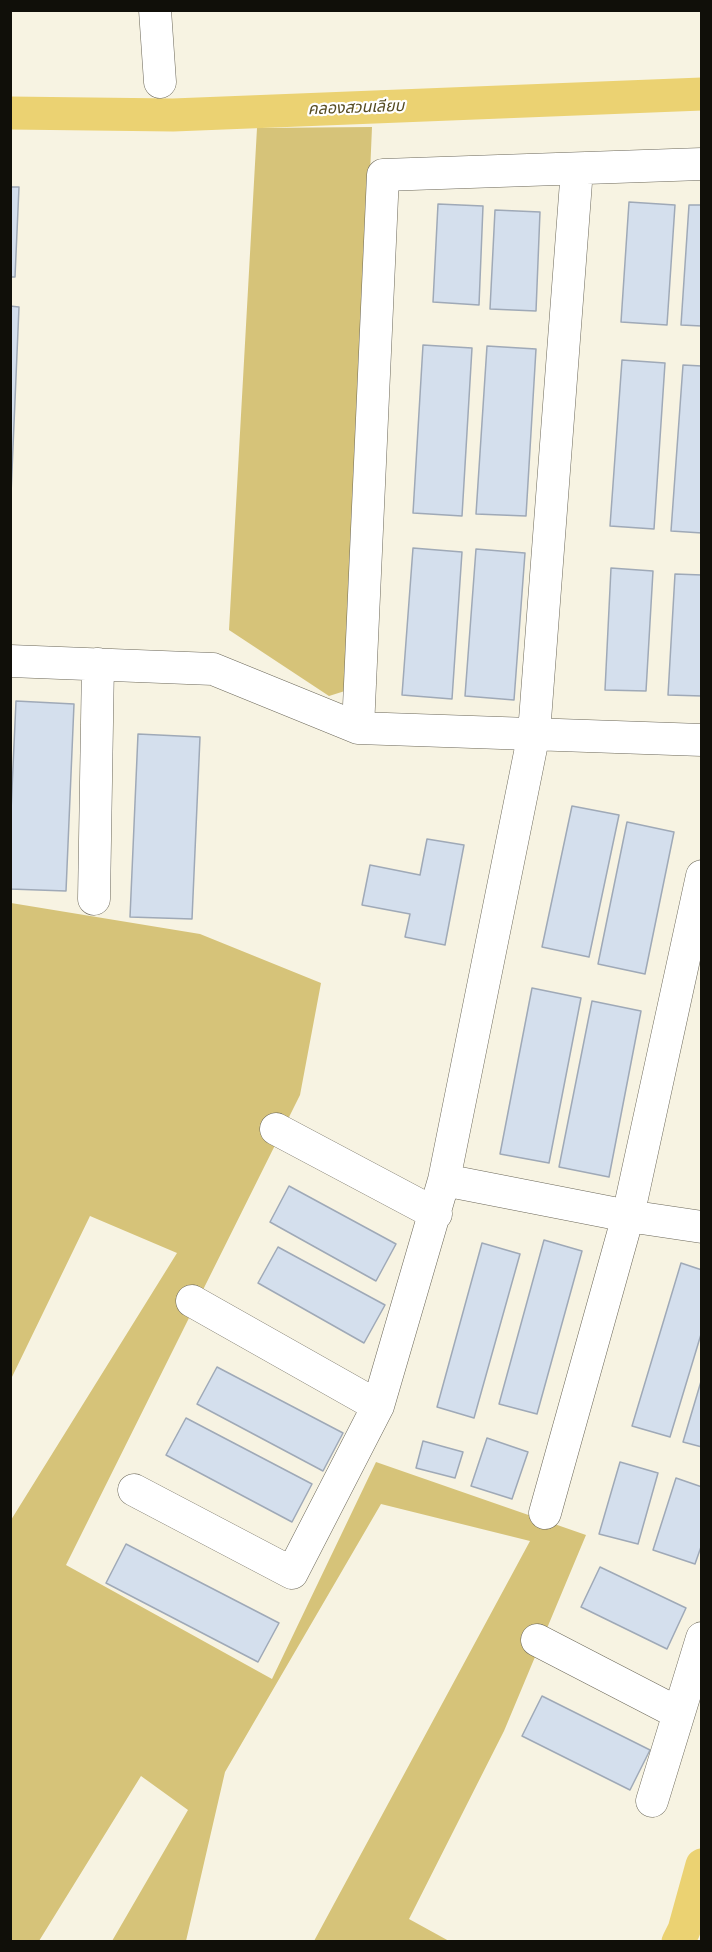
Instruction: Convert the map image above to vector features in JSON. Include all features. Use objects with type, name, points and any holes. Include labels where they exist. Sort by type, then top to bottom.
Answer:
[{"type":"street","points":[[155,10],[160,82]]},
{"type":"street","points":[[358,728],[383,175],[702,164]]},
{"type":"street","points":[[134,1490],[292,1574],[378,1406],[436,1214],[444,1180],[534,733],[578,169]]},
{"type":"street","points":[[10,661],[213,669],[358,728],[702,740]]},
{"type":"street","points":[[94,899],[98,664]]},
{"type":"street","points":[[545,1513],[628,1216],[702,876]]},
{"type":"street","points":[[276,1129],[436,1214]]},
{"type":"street","points":[[444,1180],[628,1216],[702,1227]]},
{"type":"street","points":[[192,1301],[378,1406]]},
{"type":"street","points":[[652,1801],[702,1638]]},
{"type":"street","points":[[537,1640],[678,1713]]},
{"type":"shaded area","points":[[372,127],[348,690],[329,696],[229,630],[257,128]]},
{"type":"shaded area","points":[[11,903],[200,934],[321,983],[300,1095],[66,1565],[272,1679],[376,1462],[586,1535],[504,1731],[409,1919],[449,1941],[314,1941],[530,1541],[381,1504],[225,1772],[186,1941],[112,1941],[188,1810],[141,1776],[39,1941],[11,1941],[11,1520],[177,1253],[90,1216],[11,1379]]},
{"type":"building","points":[[10,187],[19,187],[15,277],[10,277]]},
{"type":"building","points":[[629,202],[675,205],[667,325],[621,322]]},
{"type":"building","points":[[438,204],[483,206],[479,305],[433,302]]},
{"type":"building","points":[[689,205],[702,205],[702,326],[681,325]]},
{"type":"building","points":[[495,210],[540,212],[536,311],[490,309]]},
{"type":"building","points":[[10,306],[19,307],[11,494],[10,494]]},
{"type":"building","points":[[423,345],[472,348],[462,516],[413,513]]},
{"type":"building","points":[[487,346],[536,349],[526,516],[476,514]]},
{"type":"building","points":[[622,360],[665,363],[654,529],[610,526]]},
{"type":"building","points":[[683,365],[702,366],[702,533],[671,531]]},
{"type":"building","points":[[413,548],[462,552],[452,699],[402,695]]},
{"type":"building","points":[[476,549],[525,553],[514,700],[465,696]]},
{"type":"building","points":[[611,568],[653,571],[646,691],[605,690]]},
{"type":"building","points":[[675,574],[702,575],[702,696],[668,695]]},
{"type":"building","points":[[16,701],[74,704],[66,891],[10,889]]},
{"type":"building","points":[[138,734],[200,737],[192,919],[130,917]]},
{"type":"building","points":[[572,806],[619,815],[589,957],[542,947]]},
{"type":"building","points":[[627,822],[674,832],[645,974],[598,964]]},
{"type":"building","points":[[427,839],[464,845],[445,945],[405,937],[410,914],[362,905],[370,865],[420,875]]},
{"type":"building","points":[[532,988],[581,998],[549,1163],[500,1154]]},
{"type":"building","points":[[592,1001],[641,1011],[609,1177],[559,1167]]},
{"type":"building","points":[[289,1186],[396,1244],[376,1281],[270,1222]]},
{"type":"building","points":[[544,1240],[582,1251],[537,1414],[499,1404]]},
{"type":"building","points":[[482,1243],[520,1254],[474,1418],[437,1407]]},
{"type":"building","points":[[278,1247],[385,1305],[364,1343],[258,1283]]},
{"type":"building","points":[[681,1263],[702,1270],[702,1331],[670,1437],[632,1426]]},
{"type":"building","points":[[217,1367],[343,1433],[323,1471],[197,1404]]},
{"type":"building","points":[[702,1378],[702,1447],[683,1442]]},
{"type":"building","points":[[186,1418],[312,1484],[292,1522],[166,1455]]},
{"type":"building","points":[[487,1438],[528,1452],[512,1499],[471,1486]]},
{"type":"building","points":[[423,1441],[463,1452],[455,1478],[416,1468]]},
{"type":"building","points":[[620,1462],[658,1473],[638,1544],[599,1534]]},
{"type":"building","points":[[676,1478],[702,1487],[702,1544],[695,1564],[653,1550]]},
{"type":"building","points":[[126,1544],[279,1623],[258,1662],[106,1583]]},
{"type":"building","points":[[600,1567],[686,1608],[667,1649],[581,1607]]},
{"type":"building","points":[[542,1696],[650,1750],[630,1790],[522,1736]]},
{"type":"waterway","name":"คลองสวนเลียบ","points":[[10,113],[173,115],[702,94]]},
{"type":"waterway","points":[[678,1942],[684,1930],[702,1865]]}]
